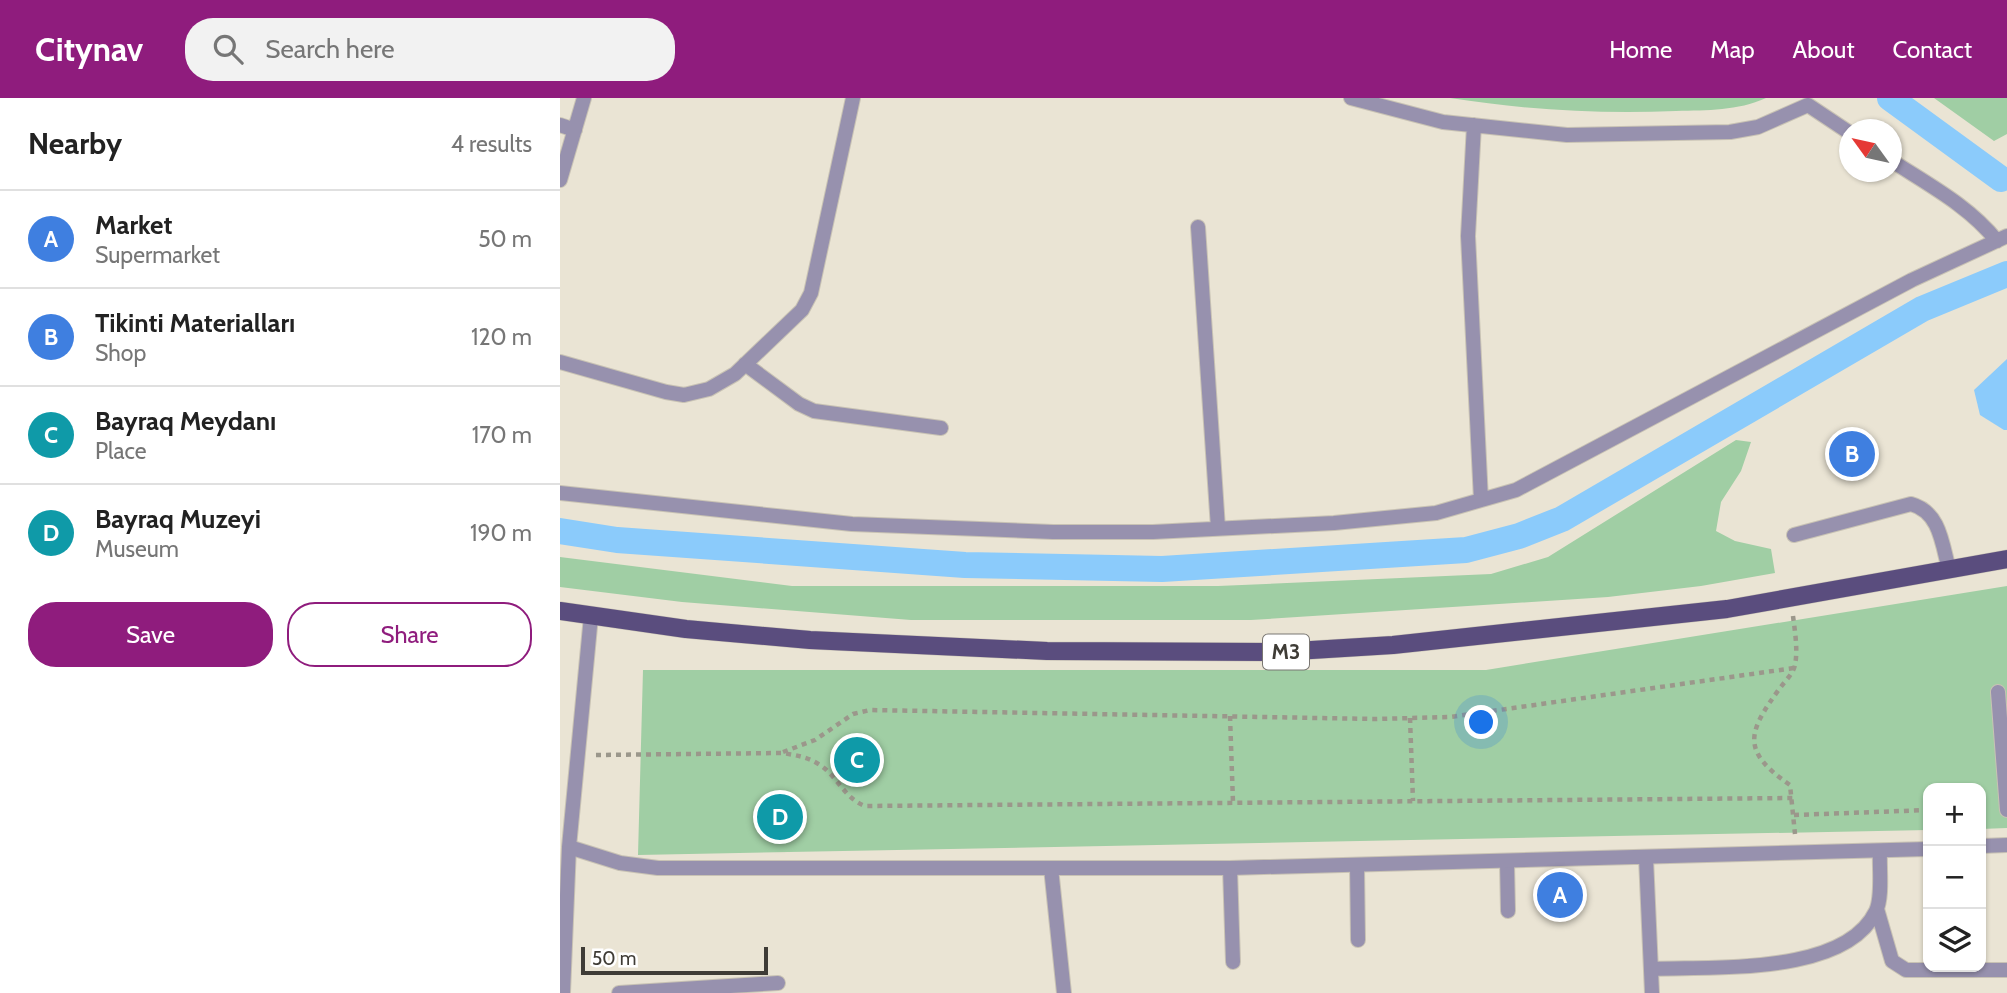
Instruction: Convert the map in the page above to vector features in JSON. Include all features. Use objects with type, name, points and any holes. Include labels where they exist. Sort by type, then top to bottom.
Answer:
[{"type":"main road","name":"M3","points":[[560,611],[686,629],[823,640],[1047,651],[1279,652],[1393,645],[1727,609],[2007,559]]},
{"type":"street","points":[[560,180],[567,128],[584,98]]},
{"type":"street","points":[[560,362],[684,394],[709,389],[745,364],[802,310],[811,293],[853,98]]},
{"type":"street","points":[[1351,98],[1443,122],[1567,135],[1697,134],[1758,127],[1803,102],[1839,126]]},
{"type":"street","points":[[1474,125],[1468,236],[1482,500]]},
{"type":"street","points":[[560,493],[852,524],[1053,532],[1334,523],[1436,513],[1516,490],[1912,280],[2002,238],[1962,207],[1902,168]]},
{"type":"street","points":[[1198,227],[1218,528]]},
{"type":"street","points":[[745,364],[799,404],[814,411],[941,428]]},
{"type":"street","points":[[1794,535],[1910,504],[1925,508],[1935,519],[1949,570]]},
{"type":"street","points":[[563,993],[569,847],[591,616]]},
{"type":"street","points":[[1998,692],[2007,810]]},
{"type":"street","points":[[1986,846],[2007,845]]},
{"type":"street","points":[[569,847],[620,863],[658,868],[1230,868],[1923,849]]},
{"type":"street","points":[[1880,852],[1877,909],[1892,961],[1906,970],[2007,970]]},
{"type":"street","points":[[1646,858],[1653,993]]},
{"type":"street","points":[[1507,862],[1508,911]]},
{"type":"street","points":[[1357,865],[1358,940]]},
{"type":"street","points":[[1051,868],[1064,993]]},
{"type":"street","points":[[1230,868],[1233,962]]},
{"type":"street","points":[[1652,969],[1789,963],[1827,953],[1862,930],[1877,909]]},
{"type":"street","points":[[619,993],[778,983]]},
{"type":"path","points":[[1790,598],[1796,635],[1794,668],[1756,723],[1753,741],[1757,756],[1766,768],[1790,785],[1796,854]]},
{"type":"path","points":[[782,753],[815,740],[853,714],[870,710],[1450,717],[1794,668]]},
{"type":"path","points":[[1230,716],[1233,803]]},
{"type":"path","points":[[1410,718],[1413,801]]},
{"type":"path","points":[[577,756],[782,753],[805,757],[822,766],[852,801],[865,806],[1793,798]]},
{"type":"path","points":[[1794,815],[1923,810]]},
{"type":"green space","points":[[1450,98],[1766,98],[1722,109],[1619,112],[1507,106]]},
{"type":"green space","points":[[1934,98],[2007,98],[2007,134],[1994,141]]},
{"type":"green space","points":[[1736,440],[1751,442],[1741,471],[1721,502],[1716,531],[1735,541],[1771,549],[1775,573],[1701,586],[1608,597],[1251,620],[911,620],[682,602],[560,587],[560,557],[792,586],[1218,586],[1491,574],[1548,557]]},
{"type":"green space","points":[[2007,586],[2007,828],[1986,829],[1986,783],[1923,783],[1923,830],[638,855],[643,670],[1486,670]]},
{"type":"water","points":[[2007,359],[2007,430],[2004,430],[1980,415],[1974,390]]},
{"type":"waterway","points":[[1890,98],[2001,179]]},
{"type":"waterway","points":[[560,531],[617,540],[965,565],[1162,569],[1466,550],[1519,536],[1562,519],[1922,309],[2007,274]]},
{"type":"place","name":"Tikinti Materialları","points":[[1852,454]]},
{"type":"place","name":"Bayraq Meydanı","points":[[857,760]]},
{"type":"place","name":"Bayraq Muzeyi","points":[[780,817]]},
{"type":"place","name":"Market","points":[[1560,895]]}]
